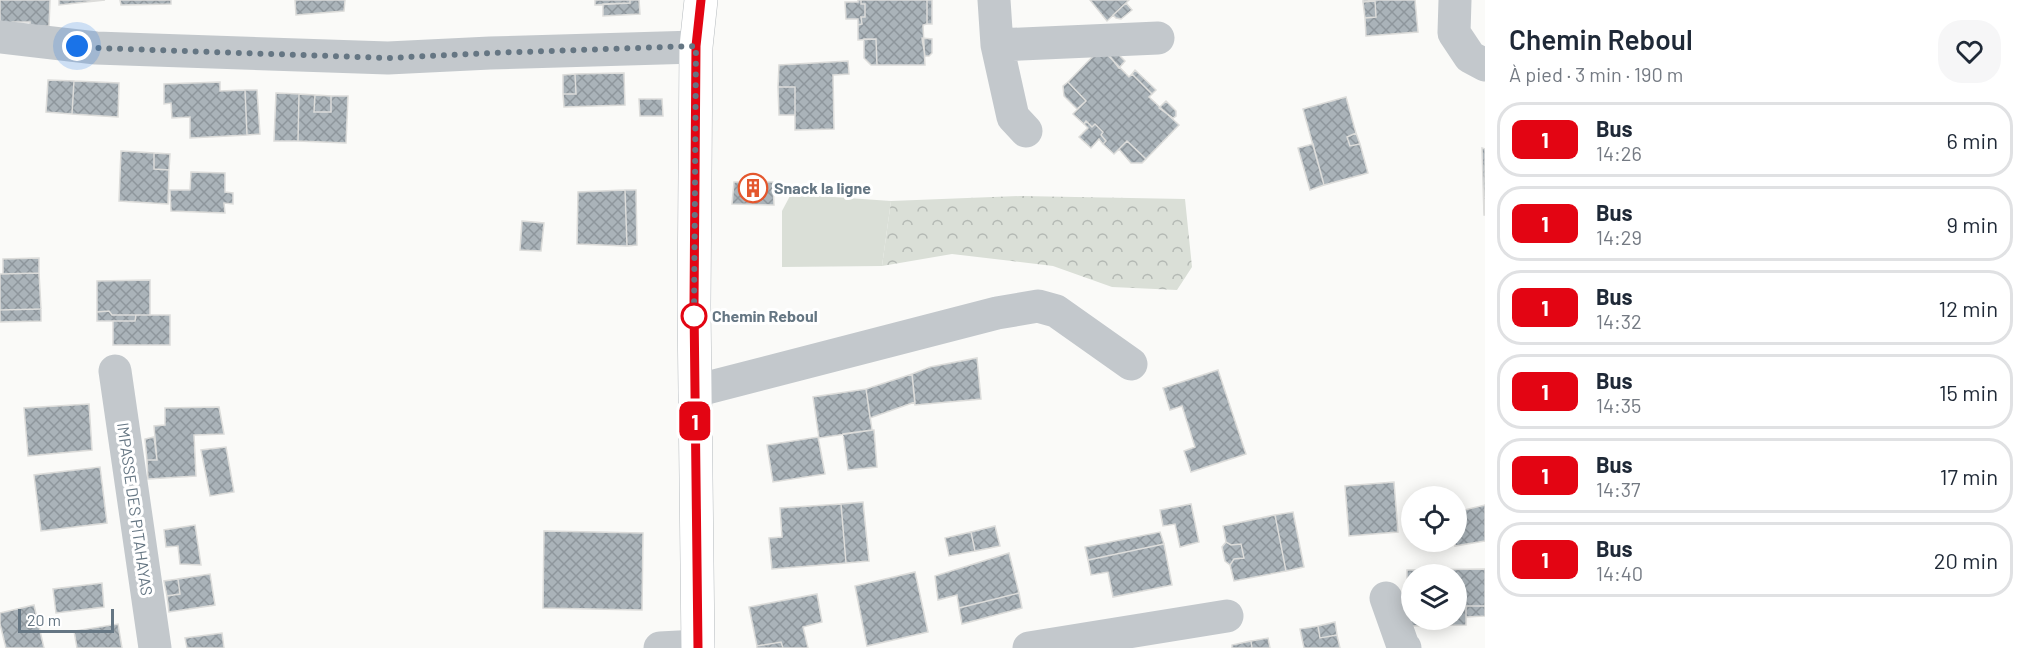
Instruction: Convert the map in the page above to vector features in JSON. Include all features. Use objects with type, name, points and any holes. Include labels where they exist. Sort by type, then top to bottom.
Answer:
[{"type":"main road","points":[[698,647],[695,391],[696,46],[701,0]]},
{"type":"street","points":[[993,0],[997,45],[1013,117],[1026,131]]},
{"type":"street","points":[[1455,0],[1454,33],[1470,57],[1485,65]]},
{"type":"street","points":[[0,38],[96,48],[388,58],[696,46]]},
{"type":"street","points":[[997,45],[1158,38]]},
{"type":"street","points":[[695,391],[997,314],[1038,306],[1056,311],[1131,364]]},
{"type":"street","name":"IMPASSE DES PITAHAYAS","points":[[115,371],[155,648]]},
{"type":"street","points":[[1386,598],[1402,646],[1405,648]]},
{"type":"street","points":[[1029,648],[1227,616]]},
{"type":"street","points":[[660,648],[698,647]]},
{"type":"green space","points":[[791,194],[891,201],[882,266],[782,267],[782,211]]},
{"type":"green space","points":[[1021,196],[1185,199],[1192,267],[1177,290],[1112,287],[1053,266],[952,254],[882,266],[891,201]]},
{"type":"building","points":[[0,0],[50,0],[49,26],[30,27],[30,22],[13,22],[0,26]]},
{"type":"building","points":[[59,0],[105,0],[59,5]]},
{"type":"building","points":[[120,0],[171,0],[171,4],[121,5]]},
{"type":"building","points":[[295,0],[345,0],[344,11],[296,15]]},
{"type":"building","points":[[595,0],[630,0],[630,3],[595,5]]},
{"type":"building","points":[[630,0],[639,0],[640,14],[603,16],[603,4],[630,3]]},
{"type":"building","points":[[861,0],[861,4],[865,4],[865,17],[861,17],[862,24],[858,25],[858,19],[846,19],[845,2],[858,2]]},
{"type":"building","points":[[861,0],[927,0],[927,24],[923,25],[925,65],[877,65],[876,39],[858,40],[858,25],[862,24],[861,17],[865,17],[865,4],[861,4]]},
{"type":"building","points":[[927,0],[932,0],[932,24],[927,24]]},
{"type":"building","points":[[1090,0],[1129,0],[1107,21]]},
{"type":"building","points":[[1363,0],[1415,0],[1418,32],[1366,36],[1365,18],[1376,17],[1375,1],[1363,2]]},
{"type":"building","points":[[1375,1],[1376,17],[1365,18],[1363,2]]},
{"type":"building","points":[[1126,3],[1132,10],[1121,19],[1116,18],[1113,15]]},
{"type":"building","points":[[922,38],[932,39],[932,53],[929,56],[925,56]]},
{"type":"building","points":[[864,39],[876,39],[877,65],[871,65],[864,58]]},
{"type":"building","points":[[1101,48],[1129,77],[1132,74],[1152,94],[1149,97],[1179,125],[1146,159],[1127,141],[1114,154],[1103,144],[1106,141],[1101,135],[1103,132],[1095,124],[1092,127],[1086,121],[1084,124],[1073,114],[1086,101],[1068,82]]},
{"type":"building","points":[[1115,51],[1125,61],[1119,68],[1108,54]]},
{"type":"building","points":[[848,61],[849,74],[833,75],[834,129],[795,130],[795,87],[778,87],[779,65]]},
{"type":"building","points":[[1135,70],[1156,90],[1152,94],[1132,74]]},
{"type":"building","points":[[624,73],[625,105],[564,107],[563,94],[576,94],[575,74]]},
{"type":"building","points":[[575,74],[576,94],[563,94],[563,75]]},
{"type":"building","points":[[48,80],[74,81],[72,114],[46,112]]},
{"type":"building","points":[[74,81],[119,83],[118,117],[72,114]]},
{"type":"building","points":[[220,82],[220,91],[245,90],[247,135],[190,138],[190,117],[172,118],[171,103],[164,104],[164,84]]},
{"type":"building","points":[[1068,82],[1086,101],[1077,109],[1064,96],[1063,86]]},
{"type":"building","points":[[778,87],[795,87],[795,115],[779,115]]},
{"type":"building","points":[[245,90],[257,90],[260,134],[247,135]]},
{"type":"building","points":[[276,93],[299,94],[298,141],[274,141]]},
{"type":"building","points":[[299,94],[315,95],[314,112],[331,112],[331,96],[348,96],[346,143],[298,141]]},
{"type":"building","points":[[315,95],[331,96],[331,112],[314,112]]},
{"type":"building","points":[[1346,97],[1356,133],[1347,137],[1350,146],[1360,144],[1368,173],[1324,185],[1303,109]]},
{"type":"building","points":[[639,99],[662,99],[663,116],[640,116]]},
{"type":"building","points":[[1166,101],[1176,111],[1176,116],[1173,118],[1159,108]]},
{"type":"building","points":[[1086,121],[1092,127],[1095,124],[1103,132],[1101,135],[1106,141],[1103,144],[1099,139],[1091,148],[1079,137],[1088,128],[1084,124]]},
{"type":"building","points":[[1356,133],[1360,144],[1350,146],[1347,137]]},
{"type":"building","points":[[1127,141],[1146,159],[1142,163],[1131,163],[1119,149]]},
{"type":"building","points":[[1313,144],[1324,185],[1310,190],[1298,148]]},
{"type":"building","points":[[1482,148],[1485,149],[1485,215],[1484,215]]},
{"type":"building","points":[[121,151],[154,153],[154,169],[169,170],[168,204],[119,201]]},
{"type":"building","points":[[154,153],[170,154],[169,170],[154,169]]},
{"type":"building","points":[[191,172],[225,173],[225,192],[233,193],[233,204],[224,203],[225,213],[171,211],[170,190],[190,190]]},
{"type":"building","name":"Snack la ligne","points":[[734,182],[773,182],[774,205],[732,204]]},
{"type":"building","points":[[625,190],[636,190],[637,245],[627,246]]},
{"type":"building","points":[[625,190],[627,246],[577,244],[578,192]]},
{"type":"building","points":[[522,221],[544,223],[541,251],[520,250]]},
{"type":"building","points":[[39,258],[39,273],[3,274],[3,259]]},
{"type":"building","points":[[39,273],[41,309],[0,310],[0,274]]},
{"type":"building","points":[[150,280],[150,315],[112,315],[109,311],[97,312],[97,281]]},
{"type":"building","points":[[41,309],[41,321],[0,322],[0,310]]},
{"type":"building","points":[[109,311],[112,315],[136,315],[135,321],[97,321],[97,312]]},
{"type":"building","points":[[136,315],[170,315],[170,345],[113,345],[113,321],[135,321]]},
{"type":"building","points":[[977,358],[981,399],[915,405],[912,374],[930,367]]},
{"type":"building","points":[[1218,370],[1246,454],[1191,472],[1184,451],[1195,447],[1182,406],[1170,410],[1163,388]]},
{"type":"building","points":[[912,374],[915,402],[870,418],[866,389]]},
{"type":"building","points":[[866,389],[872,430],[819,438],[813,397]]},
{"type":"building","points":[[89,404],[92,450],[28,456],[24,408]]},
{"type":"building","points":[[219,407],[224,434],[194,435],[196,476],[148,479],[147,460],[157,460],[154,426],[165,425],[165,408]]},
{"type":"building","points":[[874,430],[877,467],[848,470],[843,434]]},
{"type":"building","points":[[154,437],[157,460],[147,460],[145,439]]},
{"type":"building","points":[[818,437],[825,474],[773,482],[767,445]]},
{"type":"building","points":[[226,447],[234,492],[210,496],[201,450]]},
{"type":"building","points":[[100,467],[107,523],[41,531],[34,475]]},
{"type":"building","points":[[1394,482],[1398,532],[1349,536],[1345,486]]},
{"type":"building","points":[[863,502],[869,561],[846,563],[841,504]]},
{"type":"building","points":[[841,504],[846,563],[772,569],[769,538],[782,537],[780,508]]},
{"type":"building","points":[[1191,504],[1199,542],[1180,547],[1175,524],[1163,526],[1160,510]]},
{"type":"building","points":[[1485,505],[1485,541],[1467,544],[1467,509]]},
{"type":"building","points":[[1293,512],[1304,567],[1286,571],[1275,515]]},
{"type":"building","points":[[1275,515],[1286,571],[1234,581],[1230,565],[1234,559],[1244,558],[1241,544],[1231,545],[1226,542],[1223,526]]},
{"type":"building","points":[[195,525],[201,565],[180,564],[178,546],[166,547],[164,530]]},
{"type":"building","points":[[995,526],[1000,546],[975,551],[971,532]]},
{"type":"building","points":[[544,531],[643,533],[642,610],[543,608]]},
{"type":"building","points":[[971,532],[975,551],[949,556],[945,538]]},
{"type":"building","points":[[1160,532],[1164,544],[1088,560],[1085,547]]},
{"type":"building","points":[[1226,542],[1231,545],[1241,544],[1244,558],[1234,559],[1230,565],[1225,561],[1222,547]]},
{"type":"building","points":[[1164,544],[1172,585],[1113,597],[1108,572],[1091,575],[1088,560]]},
{"type":"building","points":[[1009,553],[1019,593],[959,608],[957,595],[938,600],[935,576]]},
{"type":"building","points":[[1467,569],[1485,569],[1485,606],[1467,606]]},
{"type":"building","points":[[915,572],[928,632],[867,646],[855,586]]},
{"type":"building","points":[[210,574],[215,605],[169,612],[167,596],[180,594],[178,579]]},
{"type":"building","points":[[178,579],[180,594],[167,596],[164,581]]},
{"type":"building","points":[[102,583],[104,607],[56,613],[53,589]]},
{"type":"building","points":[[1019,593],[1022,608],[962,624],[959,608]]},
{"type":"building","points":[[817,594],[822,622],[803,627],[808,648],[783,648],[781,642],[757,646],[749,607]]},
{"type":"building","points":[[34,605],[44,648],[6,648],[0,624],[0,613]]},
{"type":"building","points":[[1467,606],[1485,606],[1485,616],[1467,617]]},
{"type":"building","points":[[1335,622],[1337,635],[1320,638],[1318,626]]},
{"type":"building","points":[[118,624],[122,648],[77,648],[74,631]]},
{"type":"building","points":[[1318,626],[1320,638],[1337,635],[1340,648],[1304,648],[1300,629]]},
{"type":"building","points":[[222,633],[224,648],[187,648],[185,638]]},
{"type":"building","points":[[1268,638],[1270,648],[1252,648],[1251,641]]},
{"type":"building","points":[[1251,641],[1252,648],[1232,648],[1232,645]]},
{"type":"building","points":[[781,642],[783,648],[757,648],[757,646]]},
{"type":"bus line","name":"1","points":[[698,648],[694,306],[696,46],[701,0]]},
{"type":"place","name":"Snack la ligne","points":[[753,188]]},
{"type":"place","name":"Chemin Reboul","points":[[694,316]]},
{"type":"route","points":[[77,46],[388,58],[696,46],[694,316]]}]
